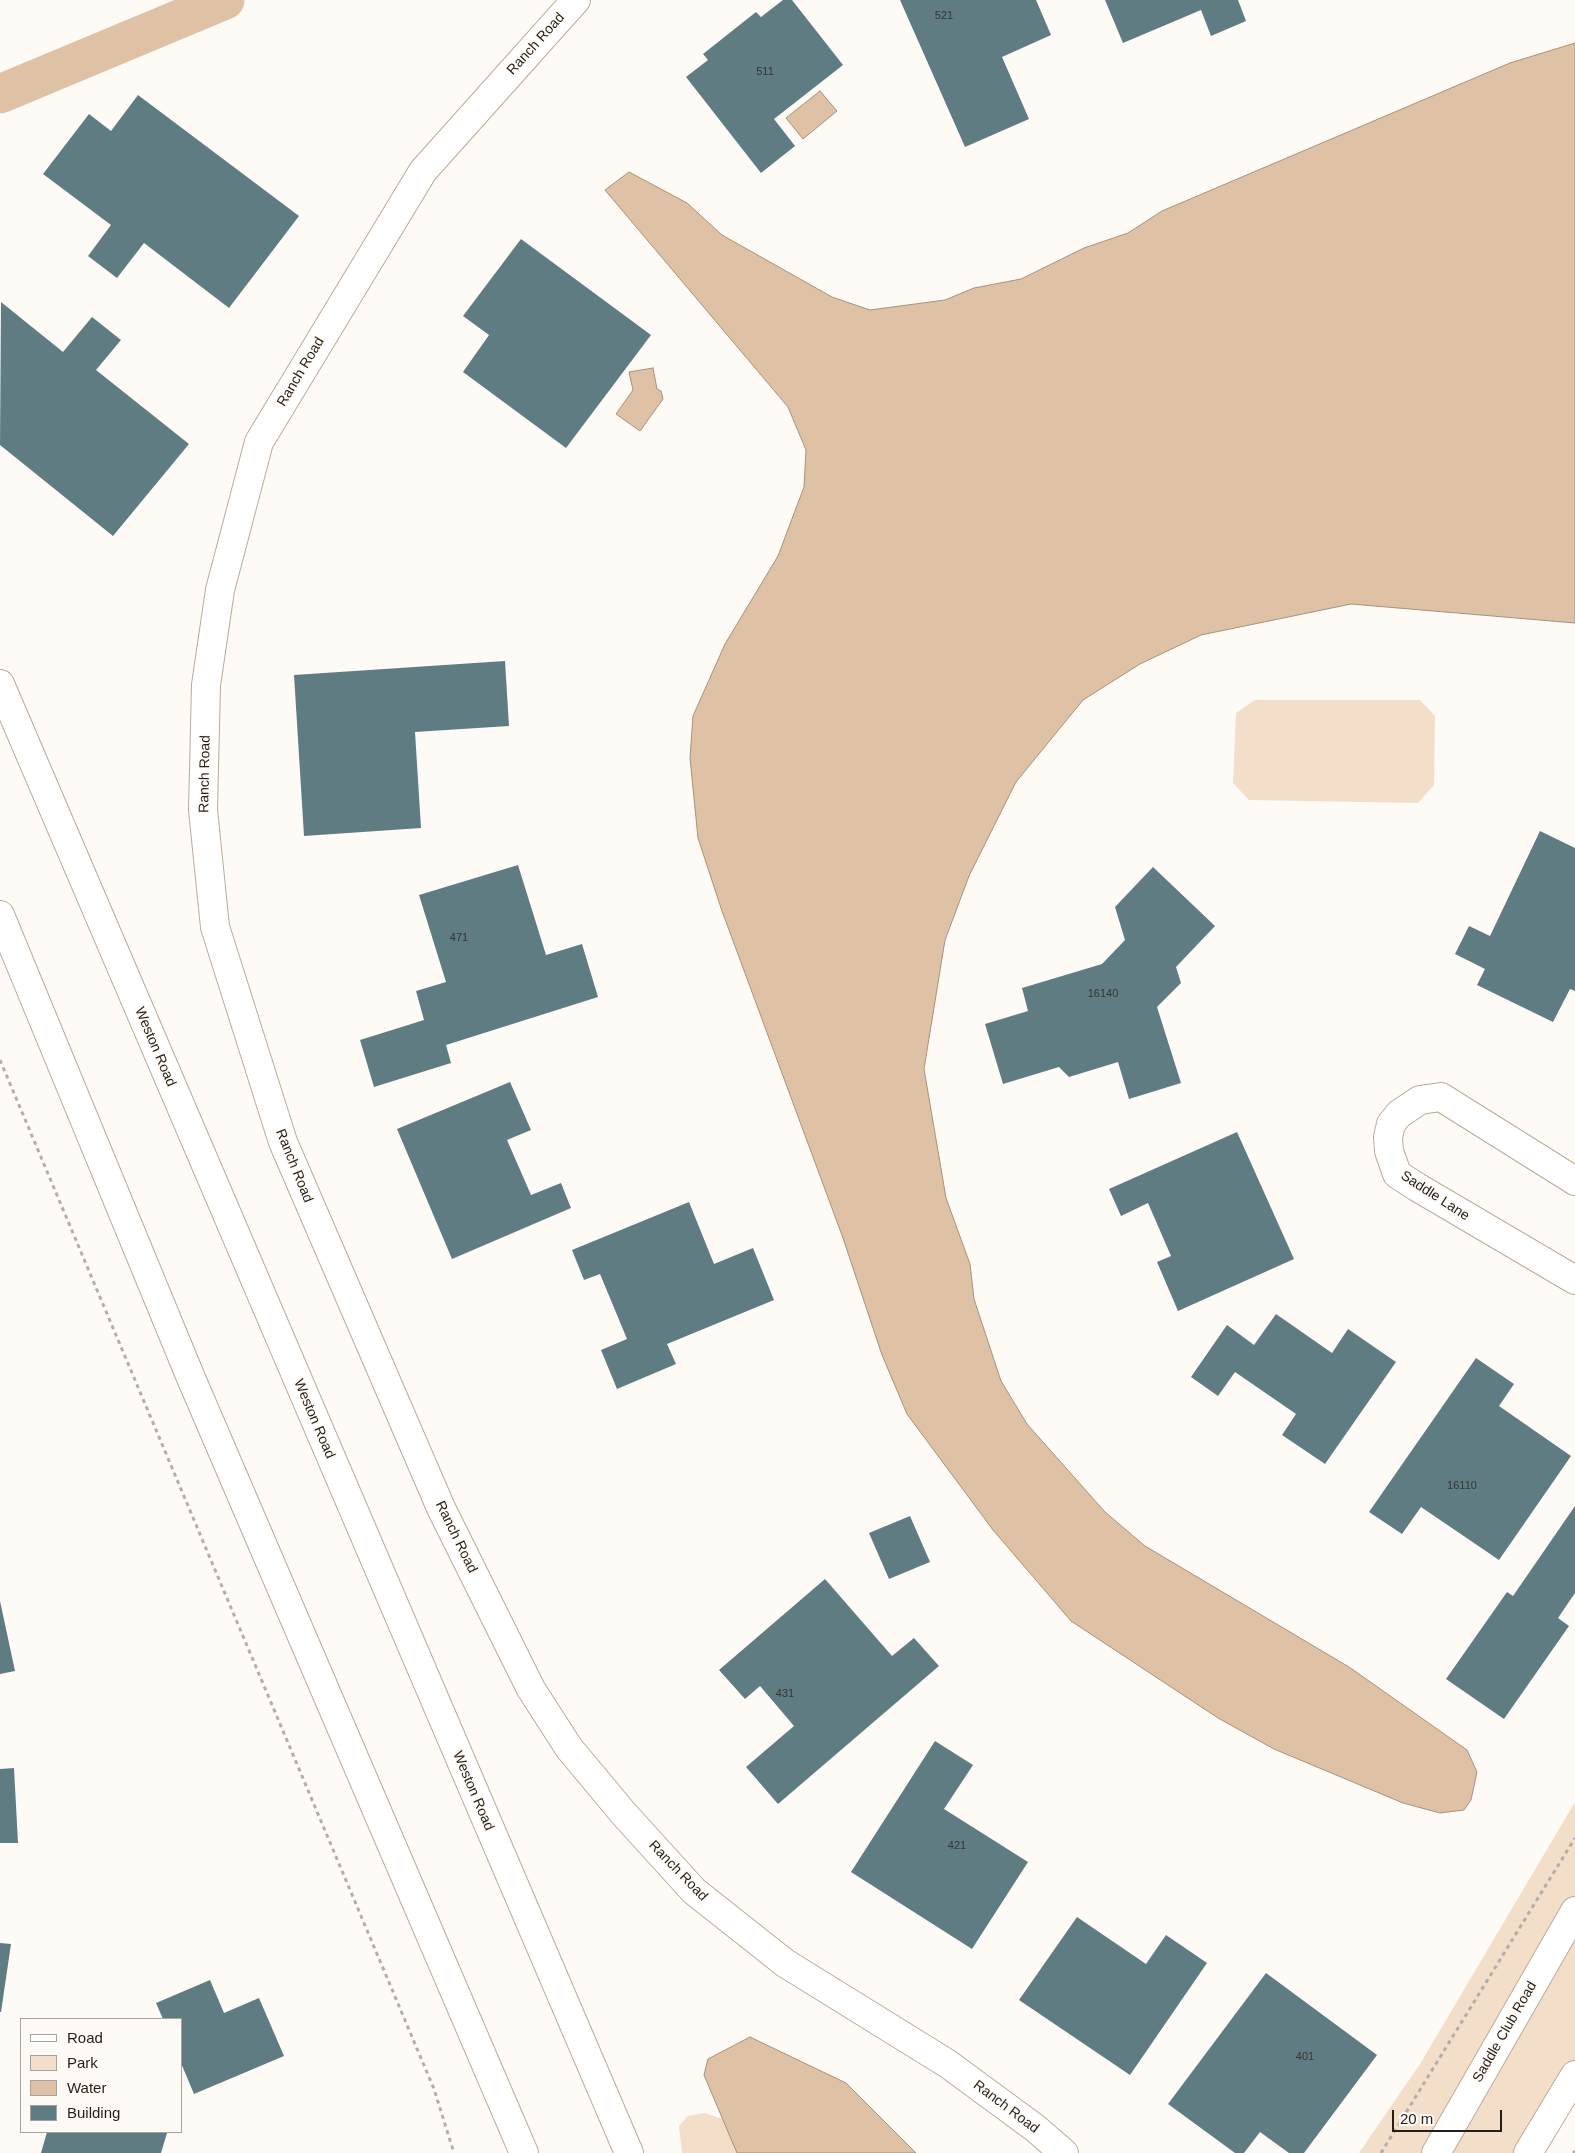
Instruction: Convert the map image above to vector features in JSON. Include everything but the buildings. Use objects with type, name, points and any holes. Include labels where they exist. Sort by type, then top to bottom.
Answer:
[{"type":"street","name":"Ranch Road","points":[[576,0],[423,171],[259,442],[220,590],[206,685],[203,810],[215,927],[283,1142],[441,1508],[531,1689],[569,1748],[624,1814],[694,1892],[785,1964],[948,2064],[1035,2128],[1064,2153]]},
{"type":"street","name":"Weston Road","points":[[0,684],[629,2153]]},
{"type":"street","points":[[0,915],[191,1378],[524,2153]]},
{"type":"street","name":"Saddle Lane","points":[[1575,1182],[1441,1097],[1420,1100],[1399,1114],[1390,1124],[1388,1137],[1397,1174],[1575,1280]]},
{"type":"street","name":"Saddle Club Road","points":[[1436,2153],[1575,1912]]},
{"type":"street","points":[[1528,2153],[1575,2075]]},
{"type":"path","points":[[0,1060],[430,2080],[454,2153]]},
{"type":"path","points":[[1380,2153],[1575,1838]]},
{"type":"green space","points":[[1255,700],[1420,700],[1435,716],[1434,785],[1418,803],[1249,800],[1233,783],[1236,713]]},
{"type":"green space","points":[[1575,1802],[1575,2075],[1528,2153],[1359,2153],[1420,2064]]},
{"type":"green space","points":[[704,2113],[723,2119],[737,2153],[682,2153],[679,2126],[688,2116]]},
{"type":"water","points":[[1575,43],[1575,623],[1351,604],[1201,635],[1140,664],[1083,700],[1016,782],[969,876],[945,940],[924,1069],[946,1198],[970,1264],[974,1299],[1001,1381],[1027,1424],[1105,1512],[1145,1546],[1349,1667],[1467,1750],[1477,1772],[1471,1800],[1464,1810],[1440,1813],[1403,1803],[1274,1749],[1218,1718],[1071,1621],[993,1530],[907,1414],[882,1355],[843,1238],[722,911],[698,838],[690,758],[693,716],[725,644],[778,556],[804,487],[806,450],[788,407],[605,190],[629,172],[687,203],[722,235],[832,297],[870,310],[945,300],[974,288],[1021,279],[1084,248],[1128,233],[1162,211],[1510,63]]},
{"type":"water","points":[[820,91],[837,111],[803,139],[786,118]]},
{"type":"water","points":[[653,368],[657,389],[661,391],[663,399],[640,431],[616,414],[633,390],[629,372]]},
{"type":"water","points":[[750,2037],[846,2083],[916,2153],[737,2153],[704,2075],[708,2059]]},
{"type":"waterway","points":[[0,94],[225,0]]}]
